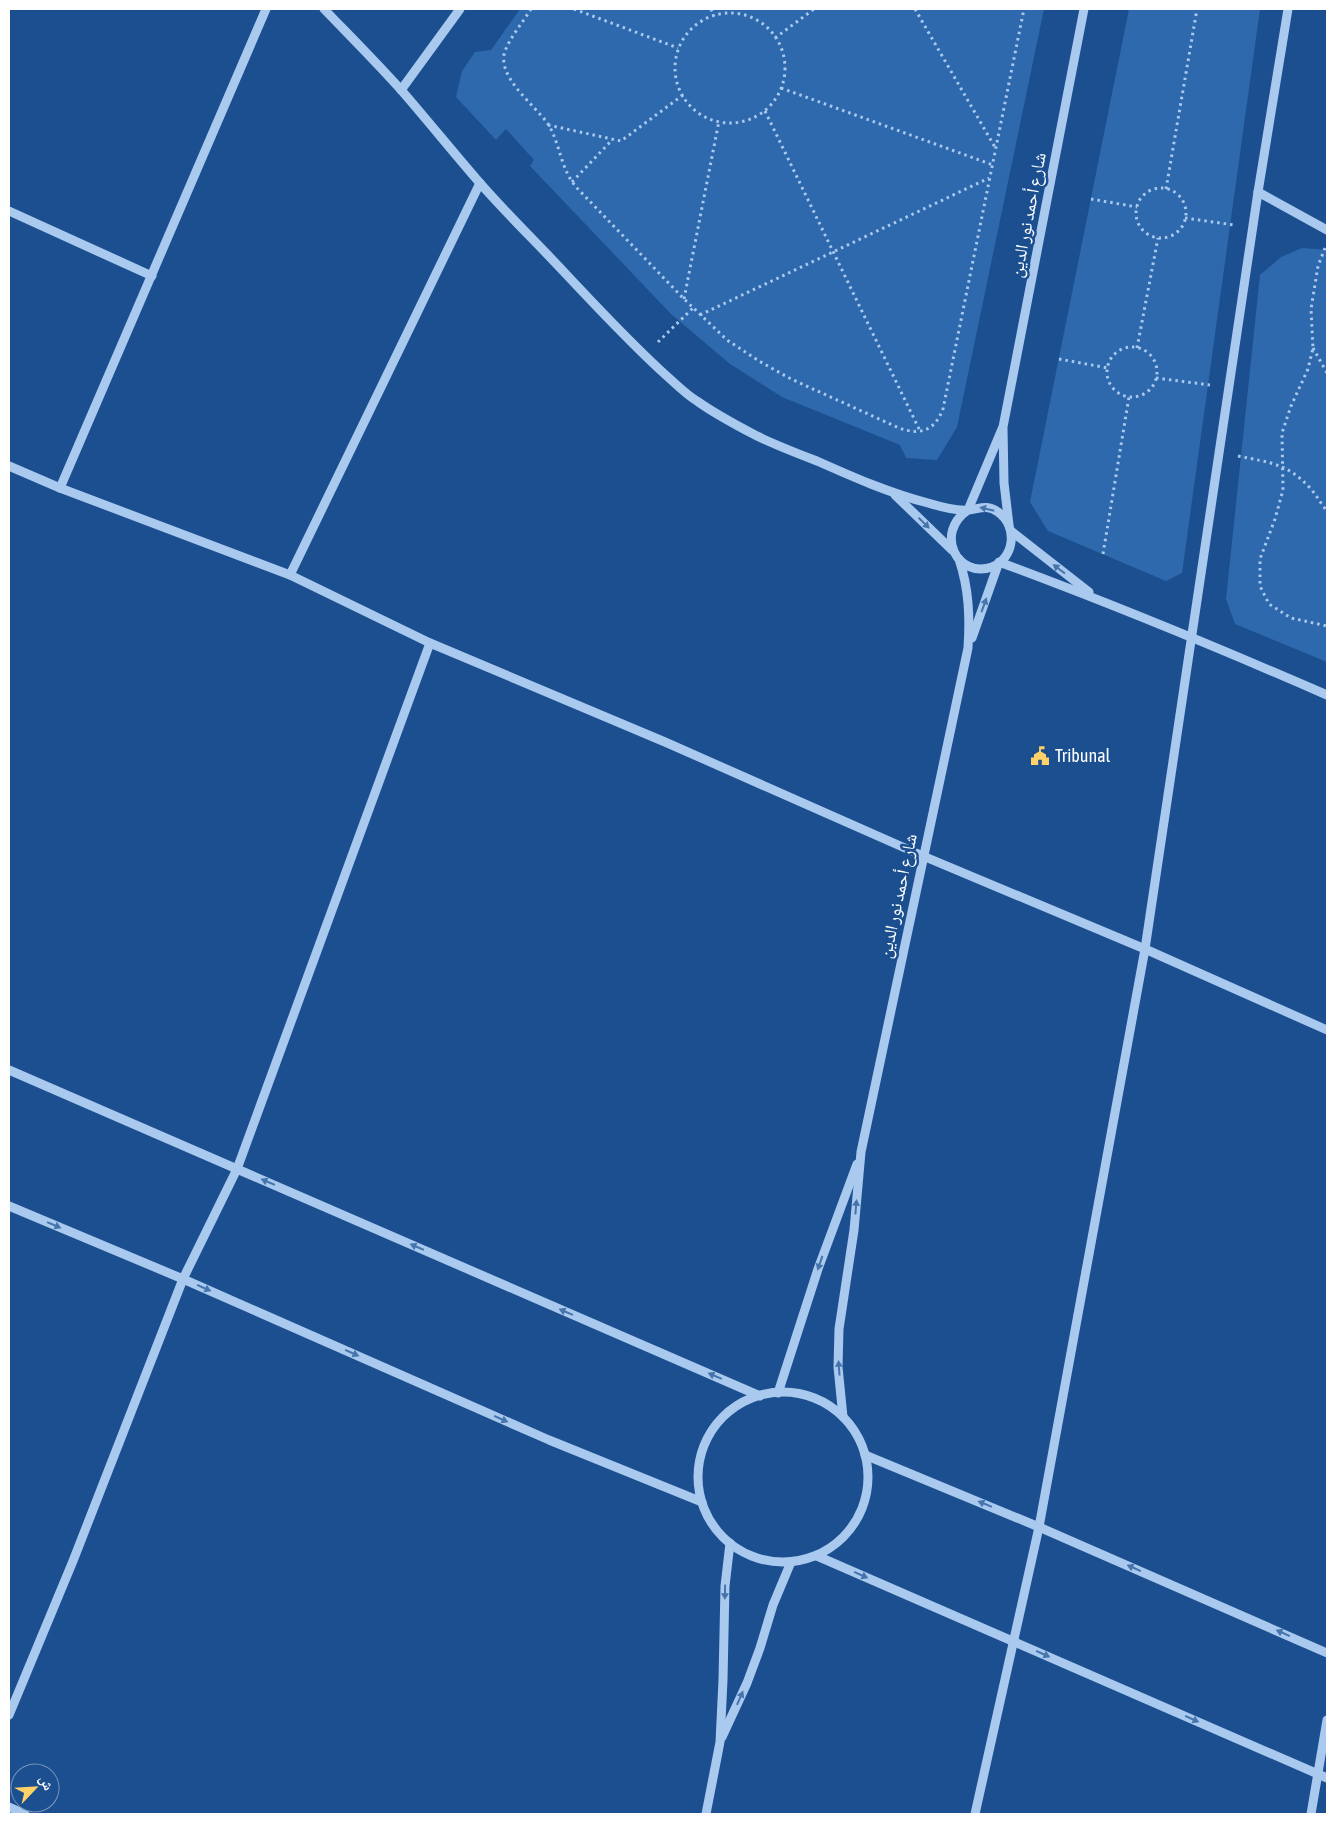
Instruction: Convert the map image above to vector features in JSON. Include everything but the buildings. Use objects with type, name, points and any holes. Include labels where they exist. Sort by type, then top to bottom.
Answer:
[{"type":"street","points":[[60,488],[266,9]]},
{"type":"street","points":[[324,9],[401,90],[480,183],[643,356],[696,401],[756,436],[893,494],[931,504],[968,510]]},
{"type":"street","points":[[401,90],[460,9]]},
{"type":"street","name":"شارع أحمد نور الدين","points":[[968,510],[1003,427],[1084,9]]},
{"type":"street","points":[[975,1814],[1039,1527],[1145,949],[1258,192],[1288,9]]},
{"type":"street","points":[[290,576],[480,183]]},
{"type":"street","points":[[1258,192],[1327,230]]},
{"type":"street","points":[[9,211],[152,276]]},
{"type":"street","name":"شارع أحمد نور الدين","points":[[1003,427],[1004,483],[1010,529]]},
{"type":"street","points":[[9,466],[60,488],[290,576],[430,643],[665,742],[923,856],[1145,949],[1327,1030]]},
{"type":"street","points":[[893,494],[956,555],[974,568],[992,566],[1006,556],[1010,548],[1010,529]]},
{"type":"street","points":[[956,555],[951,542],[954,523],[968,510],[978,507],[988,508],[997,512],[1004,518],[1010,529],[1098,598]]},
{"type":"street","name":"شارع أحمد نور الدين","points":[[956,555],[968,593],[970,620],[968,648]]},
{"type":"street","points":[[999,562],[1098,598],[1192,636],[1327,695]]},
{"type":"street","name":"شارع أحمد نور الدين","points":[[861,1152],[968,648],[999,562]]},
{"type":"street","points":[[9,1715],[73,1561],[183,1279],[237,1169],[430,643]]},
{"type":"street","points":[[9,1070],[760,1396]]},
{"type":"street","points":[[778,1393],[821,1261],[861,1152]]},
{"type":"street","points":[[843,1417],[838,1367],[839,1329],[854,1230],[861,1152]]},
{"type":"street","points":[[9,1206],[183,1279],[549,1440],[702,1502]]},
{"type":"street","points":[[778,1393],[796,1393],[813,1398],[829,1406],[843,1417],[857,1434],[865,1455],[868,1472],[868,1489],[863,1506],[856,1522],[845,1536],[817,1556],[791,1562],[758,1559],[730,1543],[713,1524],[702,1502],[699,1486],[702,1452],[709,1436],[718,1423],[730,1411],[744,1402],[760,1396],[778,1393]]},
{"type":"street","points":[[865,1455],[1039,1527],[1327,1653]]},
{"type":"street","points":[[706,1814],[720,1742],[724,1680],[725,1586],[730,1543]]},
{"type":"street","points":[[817,1556],[1327,1778]]},
{"type":"street","points":[[720,1742],[747,1682],[773,1605],[791,1562]]},
{"type":"street","points":[[1311,1814],[1327,1720]]},
{"type":"street","points":[[9,1808],[25,1814]]},
{"type":"path","points":[[531,9],[506,49],[504,66],[510,79],[548,125],[572,182],[693,308],[727,340],[791,379],[908,432],[920,432],[934,425],[943,408],[1024,9]]},
{"type":"path","points":[[574,9],[678,48]]},
{"type":"path","points":[[711,9],[714,16]]},
{"type":"path","points":[[741,14],[742,9]]},
{"type":"path","points":[[775,38],[814,9]]},
{"type":"path","points":[[915,9],[996,148]]},
{"type":"path","points":[[1166,189],[1197,9]]},
{"type":"path","points":[[719,14],[741,14],[755,19],[770,30],[780,45],[785,63],[781,88],[765,111],[750,120],[732,123],[715,121],[699,113],[686,101],[678,85],[675,66],[678,48],[688,32],[702,20],[714,16],[719,14]]},
{"type":"path","points":[[781,88],[993,165]]},
{"type":"path","points":[[548,125],[621,141],[683,95]]},
{"type":"path","points":[[765,111],[920,432]]},
{"type":"path","points":[[684,298],[719,122]]},
{"type":"path","points":[[572,182],[612,139]]},
{"type":"path","points":[[700,314],[990,178]]},
{"type":"path","points":[[1158,188],[1174,192],[1185,205],[1185,218],[1181,229],[1174,234],[1158,238],[1144,231],[1136,217],[1138,207],[1144,195],[1151,190],[1158,188]]},
{"type":"path","points":[[1091,199],[1138,207]]},
{"type":"path","points":[[1185,218],[1253,227]]},
{"type":"path","points":[[1137,348],[1158,238]]},
{"type":"path","points":[[1327,240],[1318,266],[1310,309],[1313,348],[1308,369],[1291,406],[1282,433],[1283,490],[1275,519],[1260,559],[1260,586],[1269,604],[1291,618],[1327,626]]},
{"type":"path","points":[[643,356],[693,308]]},
{"type":"path","points":[[1129,348],[1137,348],[1145,351],[1151,357],[1155,364],[1156,378],[1151,388],[1145,394],[1137,397],[1128,397],[1114,390],[1107,376],[1108,368],[1110,360],[1115,354],[1129,348]]},
{"type":"path","points":[[1313,348],[1327,373]]},
{"type":"path","points":[[1059,359],[1108,368]]},
{"type":"path","points":[[1156,378],[1229,387]]},
{"type":"path","points":[[1104,554],[1128,397]]},
{"type":"path","points":[[1219,452],[1282,466],[1296,474],[1312,490],[1327,511]]},
{"type":"shaded area","points":[[520,9],[1044,9],[957,427],[937,460],[906,458],[900,445],[782,397],[730,364],[671,314],[530,166],[534,160],[506,129],[496,140],[456,97],[462,71],[475,52],[491,50]]},
{"type":"shaded area","points":[[1129,9],[1260,9],[1182,573],[1166,581],[1048,531],[1030,502]]},
{"type":"shaded area","points":[[1302,248],[1327,250],[1327,662],[1235,624],[1226,599],[1260,275],[1281,257]]},
{"type":"place","name":"Tribunal","points":[[1040,756]]}]
